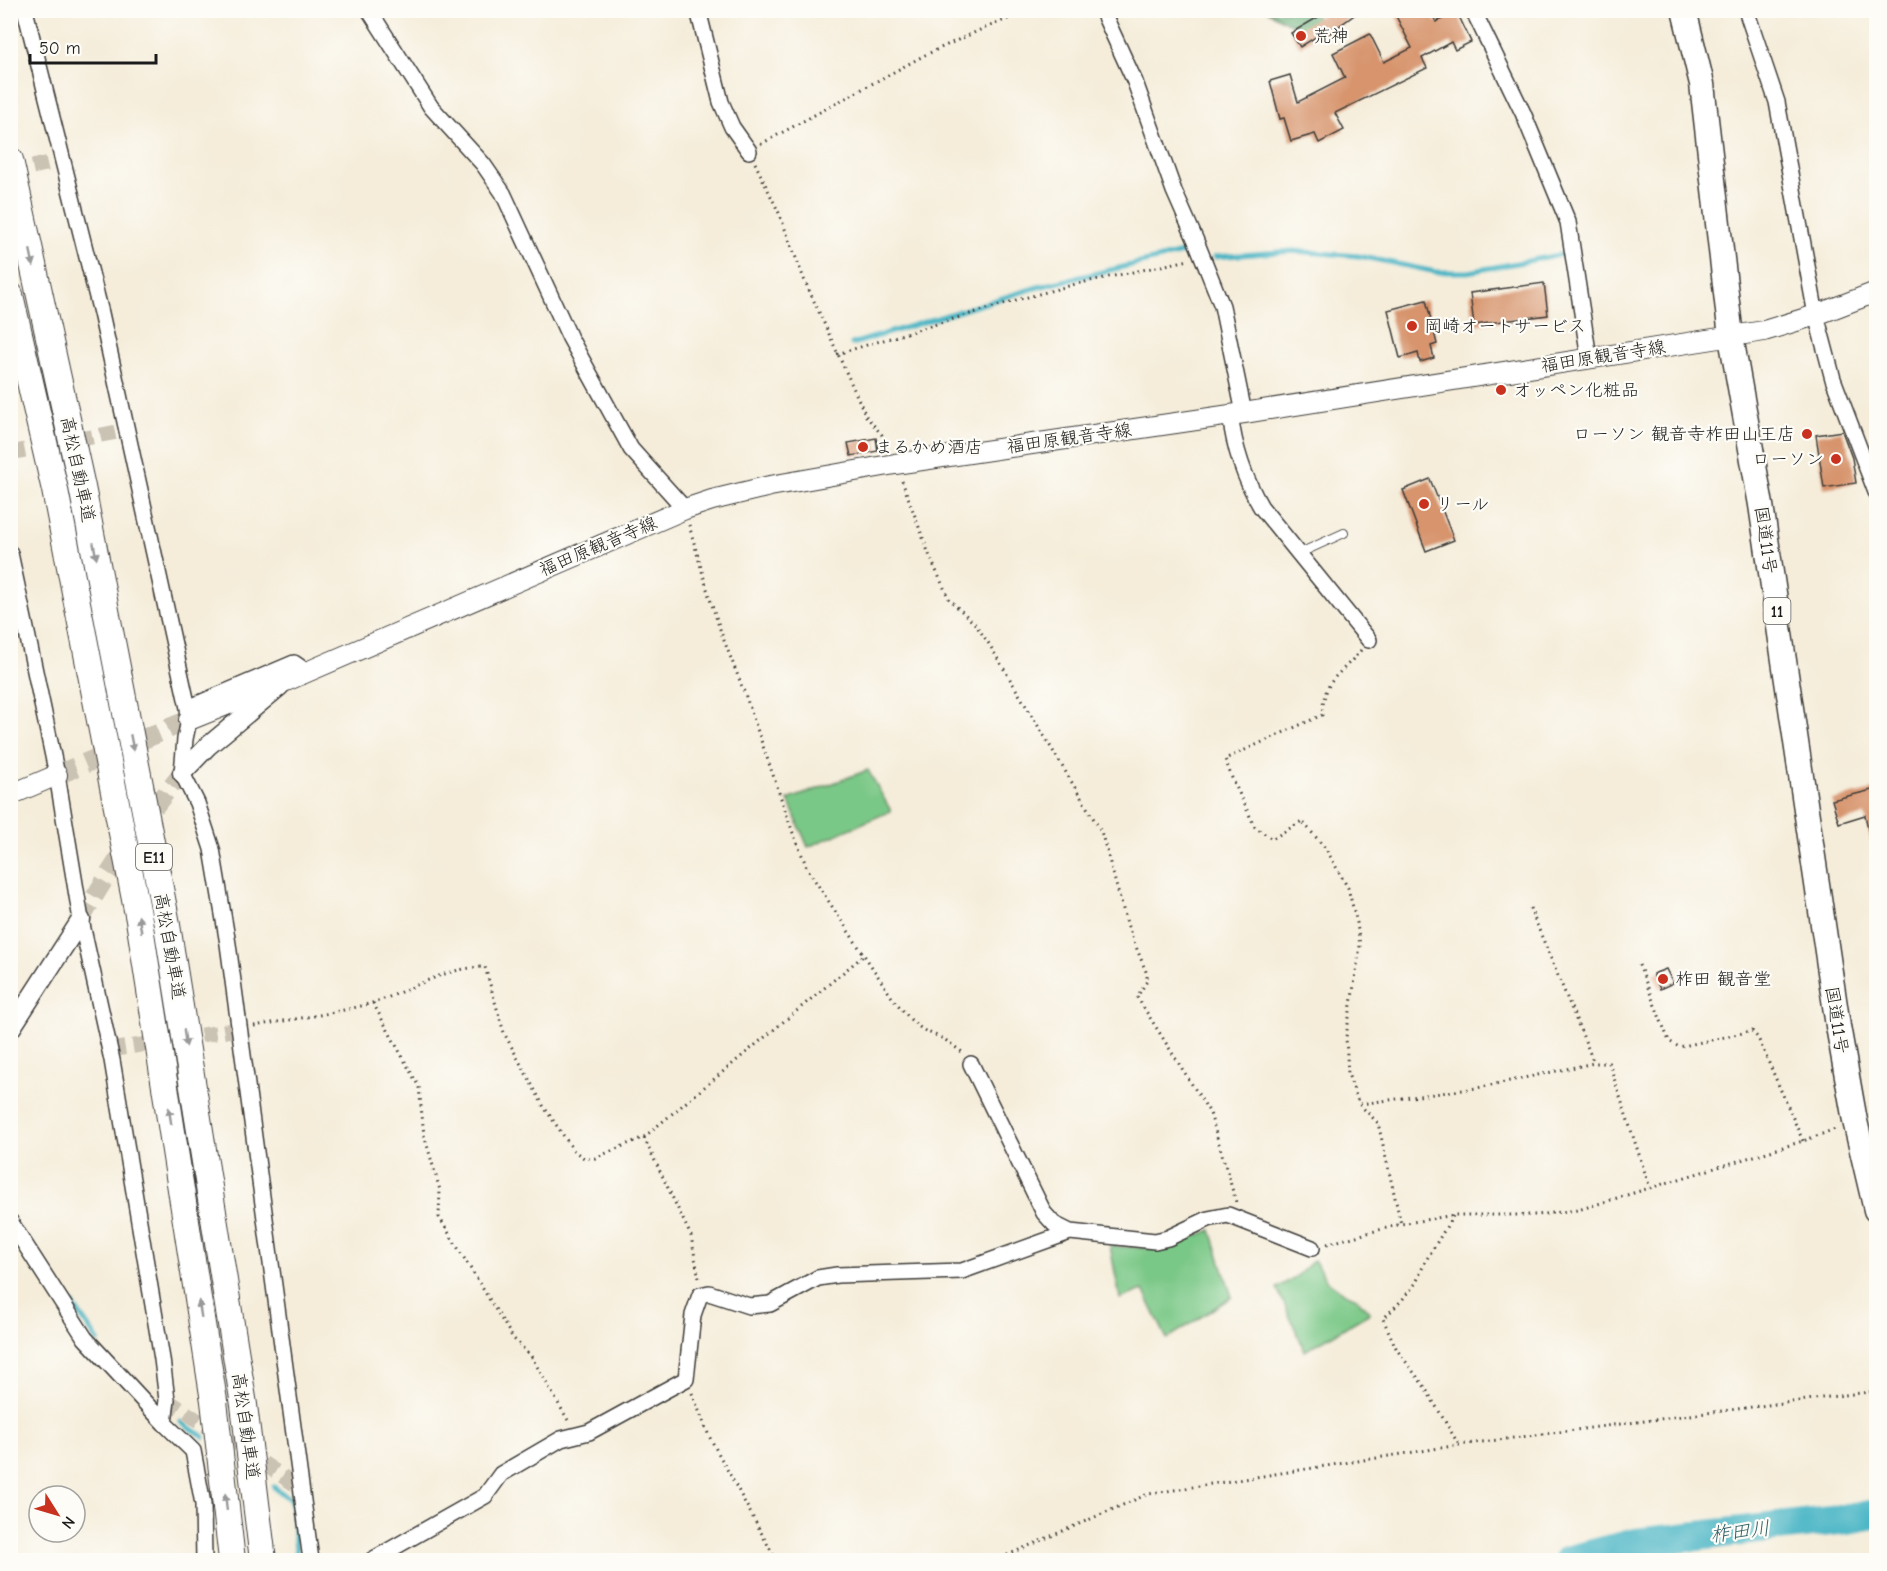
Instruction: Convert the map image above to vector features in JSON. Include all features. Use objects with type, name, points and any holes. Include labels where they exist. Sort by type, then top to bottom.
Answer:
[{"type":"highway","name":"国道11号","points":[[1684,10],[1702,84],[1731,337],[1761,505],[1838,1026],[1855,1121],[1876,1210]]},
{"type":"highway","name":"高松自動車道","points":[[10,160],[82,487],[166,920],[244,1405],[263,1560]]},
{"type":"highway","name":"高松自動車道","points":[[10,295],[55,490],[139,920],[214,1401],[232,1560]]},
{"type":"main road","name":"福田原観音寺線","points":[[188,714],[286,681],[685,509],[712,500],[770,486],[895,464],[1731,337],[1764,331],[1816,315],[1876,292]]},
{"type":"main road","points":[[10,795],[57,775]]},
{"type":"street","points":[[25,10],[101,313],[188,714],[182,774],[197,803],[212,849],[228,944],[311,1560]]},
{"type":"street","points":[[369,10],[431,107],[483,164],[503,193],[570,338],[632,449],[685,509]]},
{"type":"street","points":[[698,10],[721,102],[732,127],[749,151]]},
{"type":"street","points":[[1102,10],[1136,81],[1174,191],[1222,306],[1237,413],[1233,439],[1248,486],[1261,507],[1370,640]]},
{"type":"street","points":[[1473,10],[1523,113],[1568,222],[1589,358]]},
{"type":"street","points":[[1746,10],[1777,102],[1816,315],[1833,379],[1876,492]]},
{"type":"street","points":[[10,553],[57,775],[81,920],[112,1060],[160,1347],[167,1400],[164,1423]]},
{"type":"street","points":[[188,714],[294,663],[307,672]]},
{"type":"street","points":[[182,774],[208,746],[286,681]]},
{"type":"street","points":[[10,1030],[81,920]]},
{"type":"street","points":[[971,1064],[1044,1213],[1054,1224],[1070,1232],[1155,1241],[1168,1238],[1208,1219],[1228,1215],[1312,1248]]},
{"type":"street","points":[[10,1221],[85,1338],[193,1451],[203,1504],[204,1560]]},
{"type":"street","points":[[372,1560],[485,1496],[501,1474],[561,1439],[589,1432],[686,1379],[693,1315],[700,1295],[709,1293],[749,1306],[770,1304],[818,1278],[837,1275],[963,1271],[1070,1232]]},
{"type":"lane","points":[[1300,553],[1344,533]]},
{"type":"path","points":[[1030,10],[924,55],[749,151],[779,213],[804,279],[837,354],[866,416],[882,435],[895,464],[930,557],[949,599],[976,625],[989,644],[1101,831],[1128,927],[1147,974],[1147,981],[1137,997],[1210,1113],[1240,1218]]},
{"type":"path","points":[[837,354],[1076,284],[1203,257]]},
{"type":"path","points":[[685,509],[709,596],[808,870],[862,956],[893,999],[911,1020],[924,1030],[961,1050],[971,1064]]},
{"type":"path","points":[[1370,640],[1327,686],[1322,716],[1226,759],[1232,778],[1255,827],[1272,839],[1302,821],[1326,849],[1348,888],[1360,946],[1346,1037],[1348,1074],[1359,1104],[1378,1123],[1401,1224]]},
{"type":"path","points":[[1530,908],[1594,1063]]},
{"type":"path","points":[[239,1029],[373,1003],[447,972],[472,967],[485,968],[504,1033],[544,1107],[574,1151],[584,1158],[595,1158],[644,1137],[862,956]]},
{"type":"path","points":[[1639,966],[1670,1041],[1678,1047],[1752,1031],[1758,1038],[1803,1141]]},
{"type":"path","points":[[373,1003],[420,1087],[424,1135],[440,1190],[439,1217],[513,1338],[531,1356],[576,1434]]},
{"type":"path","points":[[1359,1104],[1477,1088],[1594,1063],[1610,1063],[1650,1188]]},
{"type":"path","points":[[1312,1248],[1401,1224],[1454,1215],[1537,1215],[1578,1210],[1803,1141],[1855,1121]]},
{"type":"path","points":[[644,1137],[691,1236],[696,1255],[700,1295]]},
{"type":"path","points":[[1454,1215],[1425,1262],[1416,1284],[1383,1318],[1397,1350],[1424,1386],[1459,1445]]},
{"type":"path","points":[[686,1379],[709,1436],[776,1560]]},
{"type":"path","points":[[996,1560],[1148,1494],[1459,1445],[1876,1391]]},
{"type":"green space","points":[[1268,11],[1312,11],[1322,24],[1316,35]]},
{"type":"green space","points":[[868,770],[891,811],[808,847],[788,800]]},
{"type":"green space","points":[[1211,1230],[1232,1297],[1167,1339],[1143,1290],[1120,1299],[1110,1246],[1162,1249]]},
{"type":"green space","points":[[1314,1260],[1326,1280],[1341,1291],[1357,1298],[1370,1313],[1305,1351],[1277,1288],[1297,1276]]},
{"type":"building","points":[[1316,10],[1361,10],[1324,37],[1322,33],[1300,47],[1291,33],[1320,16]]},
{"type":"building","points":[[1393,10],[1430,10],[1436,22],[1457,12],[1471,42],[1455,50],[1451,42],[1422,58],[1427,68],[1335,113],[1344,130],[1319,143],[1315,134],[1291,141],[1284,118],[1280,119],[1270,81],[1290,75],[1298,102],[1345,78],[1333,53],[1370,34],[1384,62],[1412,48]]},
{"type":"building","points":[[1544,283],[1548,315],[1474,325],[1470,293]]},
{"type":"building","name":"岡崎オートサービス","points":[[1426,300],[1437,344],[1431,346],[1434,358],[1420,362],[1418,353],[1400,358],[1388,310]]},
{"type":"building","name":"ローソン","points":[[1842,431],[1852,458],[1856,483],[1824,488],[1816,435]]},
{"type":"building","name":"まるかめ酒店","points":[[876,438],[878,451],[851,456],[848,443]]},
{"type":"building","name":"リール","points":[[1430,479],[1454,540],[1426,551],[1403,490]]},
{"type":"building","points":[[1876,789],[1876,841],[1871,842],[1865,815],[1839,823],[1832,800]]},
{"type":"building","name":"柞田 観音堂","points":[[1666,969],[1673,983],[1660,989],[1653,974]]},
{"type":"waterway","points":[[852,344],[1038,287],[1191,251]]},
{"type":"waterway","points":[[1215,257],[1292,251],[1359,256],[1436,272],[1468,272],[1565,254]]},
{"type":"waterway","points":[[71,1302],[98,1341]]},
{"type":"waterway","points":[[181,1422],[204,1437]]},
{"type":"waterway","points":[[274,1487],[291,1500],[297,1560]]},
{"type":"waterway","name":"柞田川","points":[[1569,1560],[1636,1543],[1876,1514]]},
{"type":"tunnel","points":[[10,172],[63,160]]},
{"type":"tunnel","points":[[10,453],[127,430]]},
{"type":"tunnel","points":[[57,775],[189,720]]},
{"type":"tunnel","points":[[81,920],[128,844],[182,773]]},
{"type":"tunnel","points":[[110,1050],[239,1029]]},
{"type":"tunnel","points":[[167,1400],[302,1489]]},
{"type":"place","name":"荒神","points":[[1301,36]]},
{"type":"place","name":"岡崎オートサービス","points":[[1412,326]]},
{"type":"place","name":"オッペン化粧品","points":[[1501,390]]},
{"type":"place","name":"ローソン 観音寺柞田山王店","points":[[1807,434]]},
{"type":"place","name":"まるかめ酒店","points":[[863,447]]},
{"type":"place","name":"ローソン","points":[[1836,459]]},
{"type":"place","name":"リール","points":[[1424,504]]},
{"type":"place","name":"柞田 観音堂","points":[[1663,979]]}]
